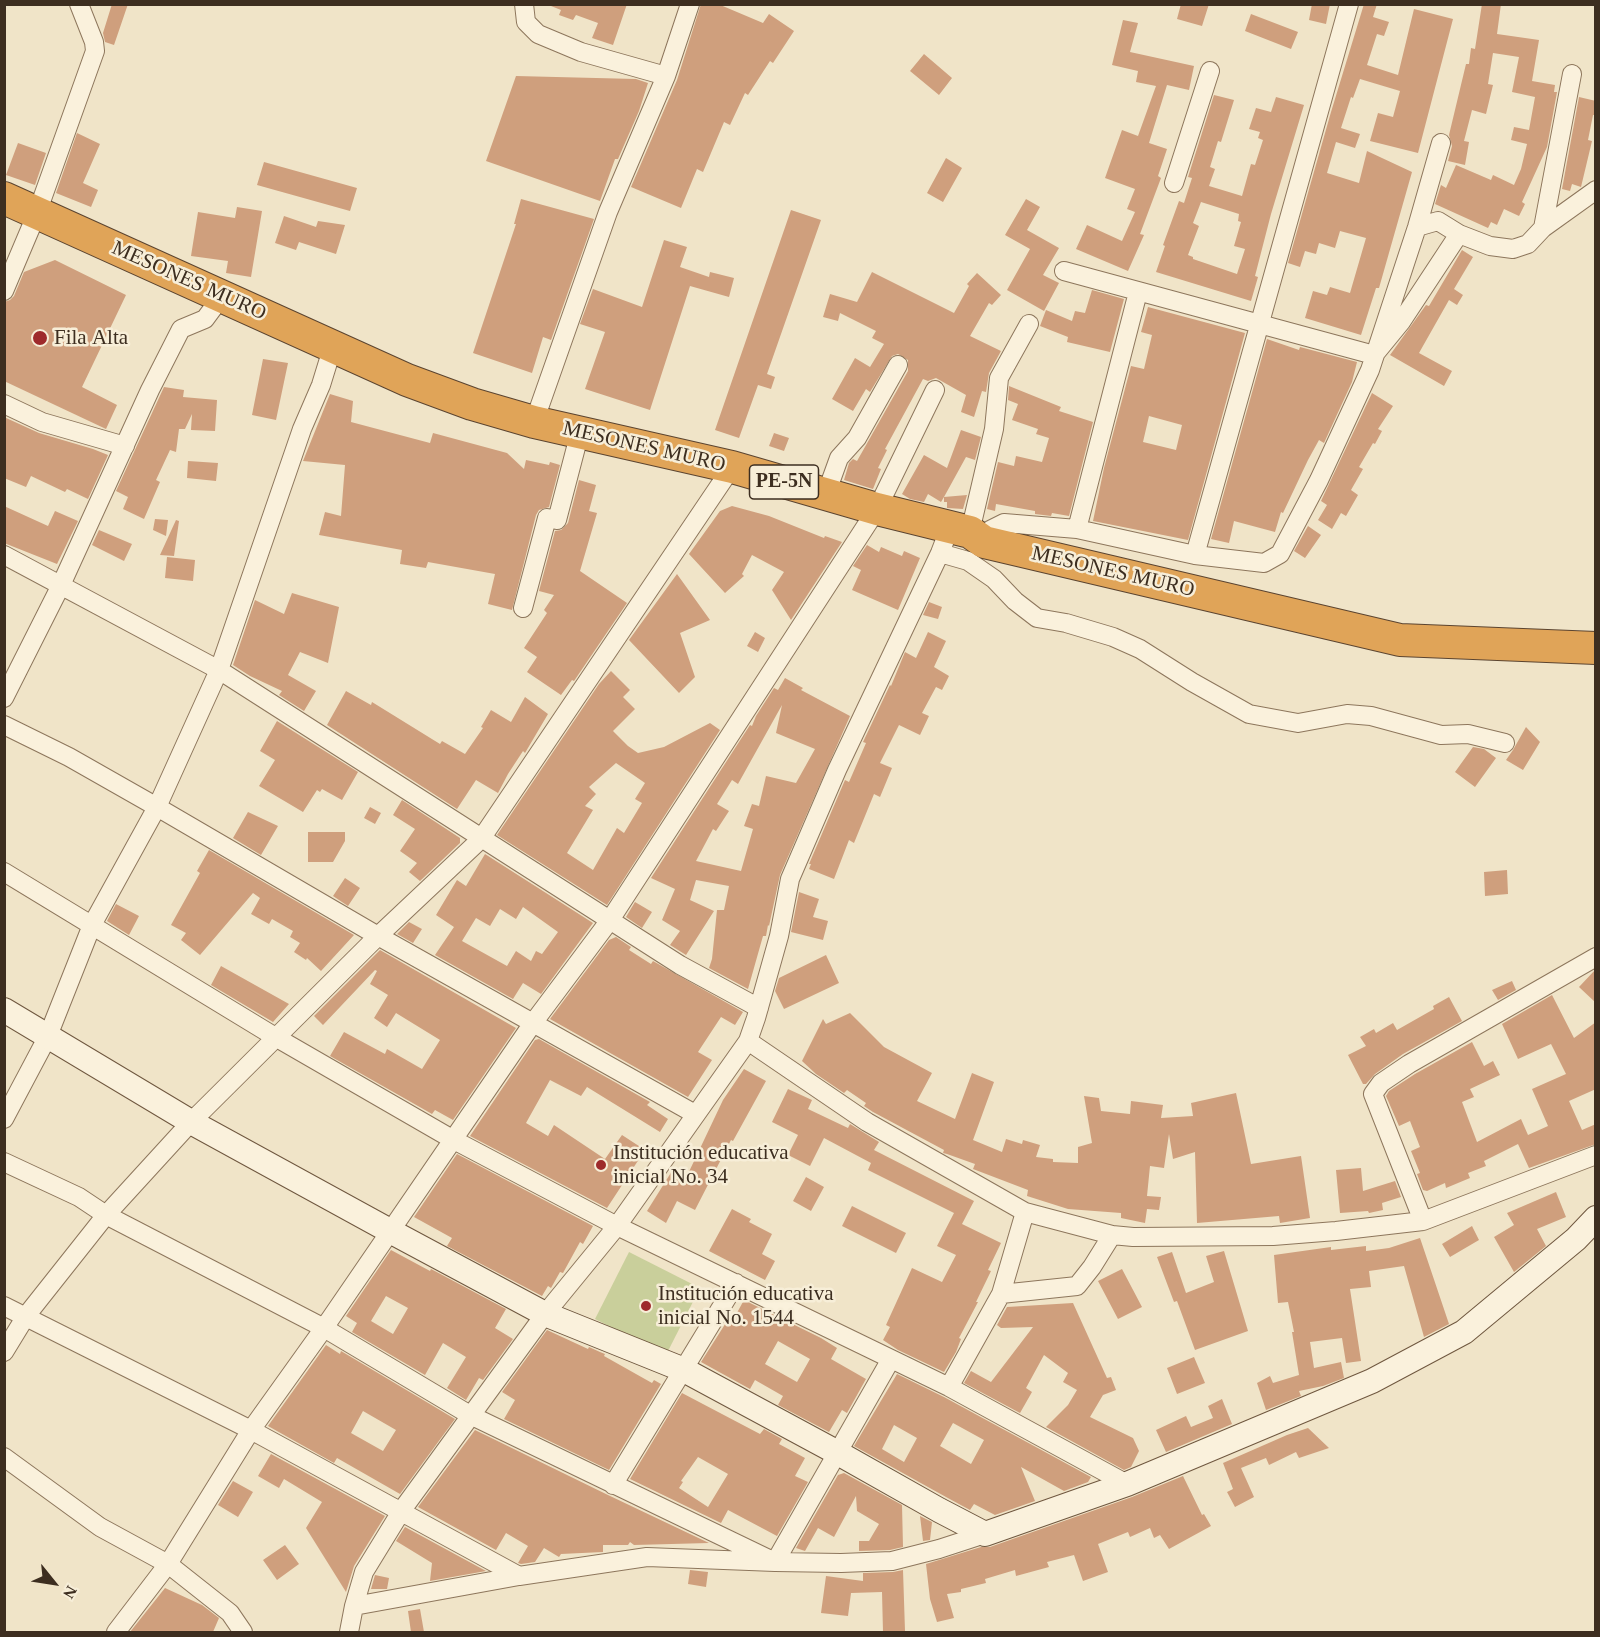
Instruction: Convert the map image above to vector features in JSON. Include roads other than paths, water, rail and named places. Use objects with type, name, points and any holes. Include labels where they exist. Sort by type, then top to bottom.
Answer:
[{"type":"highway","name":"MESONES MURO","points":[[4,198],[407,380],[472,404],[534,422],[732,467],[877,509],[961,539],[1400,640],[1596,648]]},
{"type":"street","points":[[4,291],[37,213],[94,51],[94,42],[79,4]]},
{"type":"street","points":[[524,4],[526,22],[538,34],[581,52],[666,76]]},
{"type":"street","points":[[534,422],[608,212],[666,76],[690,4]]},
{"type":"street","points":[[1195,555],[1349,4]]},
{"type":"street","points":[[1174,183],[1210,71]]},
{"type":"street","points":[[1543,228],[1572,74]]},
{"type":"street","points":[[961,539],[1004,524],[1077,528],[1195,555],[1264,562],[1280,554],[1319,480],[1370,370],[1417,227],[1440,144]]},
{"type":"street","points":[[1417,227],[1438,221],[1459,234],[1490,246],[1513,249],[1528,244],[1543,228],[1596,190]]},
{"type":"street","points":[[1374,355],[1401,322],[1459,234]]},
{"type":"street","points":[[1064,271],[1374,355]]},
{"type":"street","points":[[1077,528],[1138,292]]},
{"type":"street","points":[[4,698],[61,585],[181,328],[205,319],[222,296]]},
{"type":"street","points":[[349,1632],[364,1572],[402,1510],[545,1314],[617,1226],[748,1041],[779,936],[790,879],[846,749],[961,539],[994,429],[999,378],[1029,324]]},
{"type":"street","points":[[4,1119],[48,1036],[92,925],[157,807],[219,670],[333,346]]},
{"type":"street","points":[[826,494],[839,459],[857,438],[898,365]]},
{"type":"street","points":[[116,1632],[168,1564],[251,1430],[324,1328],[452,1139],[533,1023],[610,920],[877,509],[935,390]]},
{"type":"street","points":[[4,404],[42,422],[125,446]]},
{"type":"street","points":[[523,608],[547,518],[557,520],[580,432]]},
{"type":"street","points":[[4,1352],[26,1316],[106,1215],[191,1122],[378,936],[481,839],[732,467]]},
{"type":"street","points":[[961,539],[968,561],[994,579],[1015,601],[1037,618],[1066,623],[1104,634],[1140,649],[1249,714],[1298,723],[1347,714],[1371,716],[1441,735],[1468,734],[1505,743]]},
{"type":"street","points":[[4,555],[219,670],[680,965],[759,1008]]},
{"type":"street","points":[[4,725],[69,757],[378,936],[695,1114]]},
{"type":"street","points":[[4,872],[277,1038],[452,1139],[617,1226],[949,1387],[1127,1484]]},
{"type":"street","points":[[1423,1221],[1373,1094],[1381,1083],[1409,1064],[1596,957]]},
{"type":"street","points":[[4,1010],[191,1122],[545,1314],[684,1370],[985,1534]]},
{"type":"street","points":[[748,1041],[867,1122],[1025,1212],[1112,1235],[1133,1237],[1273,1236],[1423,1221],[1596,1155]]},
{"type":"street","points":[[4,1162],[79,1197],[106,1215],[324,1328],[470,1415],[775,1562]]},
{"type":"street","points":[[949,1387],[1001,1294],[1025,1212]]},
{"type":"street","points":[[354,1606],[519,1576],[647,1557],[841,1563],[892,1561],[939,1549],[1127,1484],[1372,1381],[1464,1332],[1576,1239],[1596,1218]]},
{"type":"street","points":[[1001,1294],[1077,1286],[1112,1235]]},
{"type":"street","points":[[613,1485],[736,1283]]},
{"type":"street","points":[[4,1306],[251,1430],[402,1510],[519,1576]]},
{"type":"street","points":[[775,1562],[891,1359]]},
{"type":"street","points":[[4,1457],[100,1527],[168,1564],[230,1613],[243,1632]]},
{"type":"place","name":"Fila Alta","points":[[40,338]]},
{"type":"place","name":"Institución educativa inicial No. 34","points":[[601,1165]]},
{"type":"place","name":"Institución educativa inicial No. 1544","points":[[646,1306]]}]
